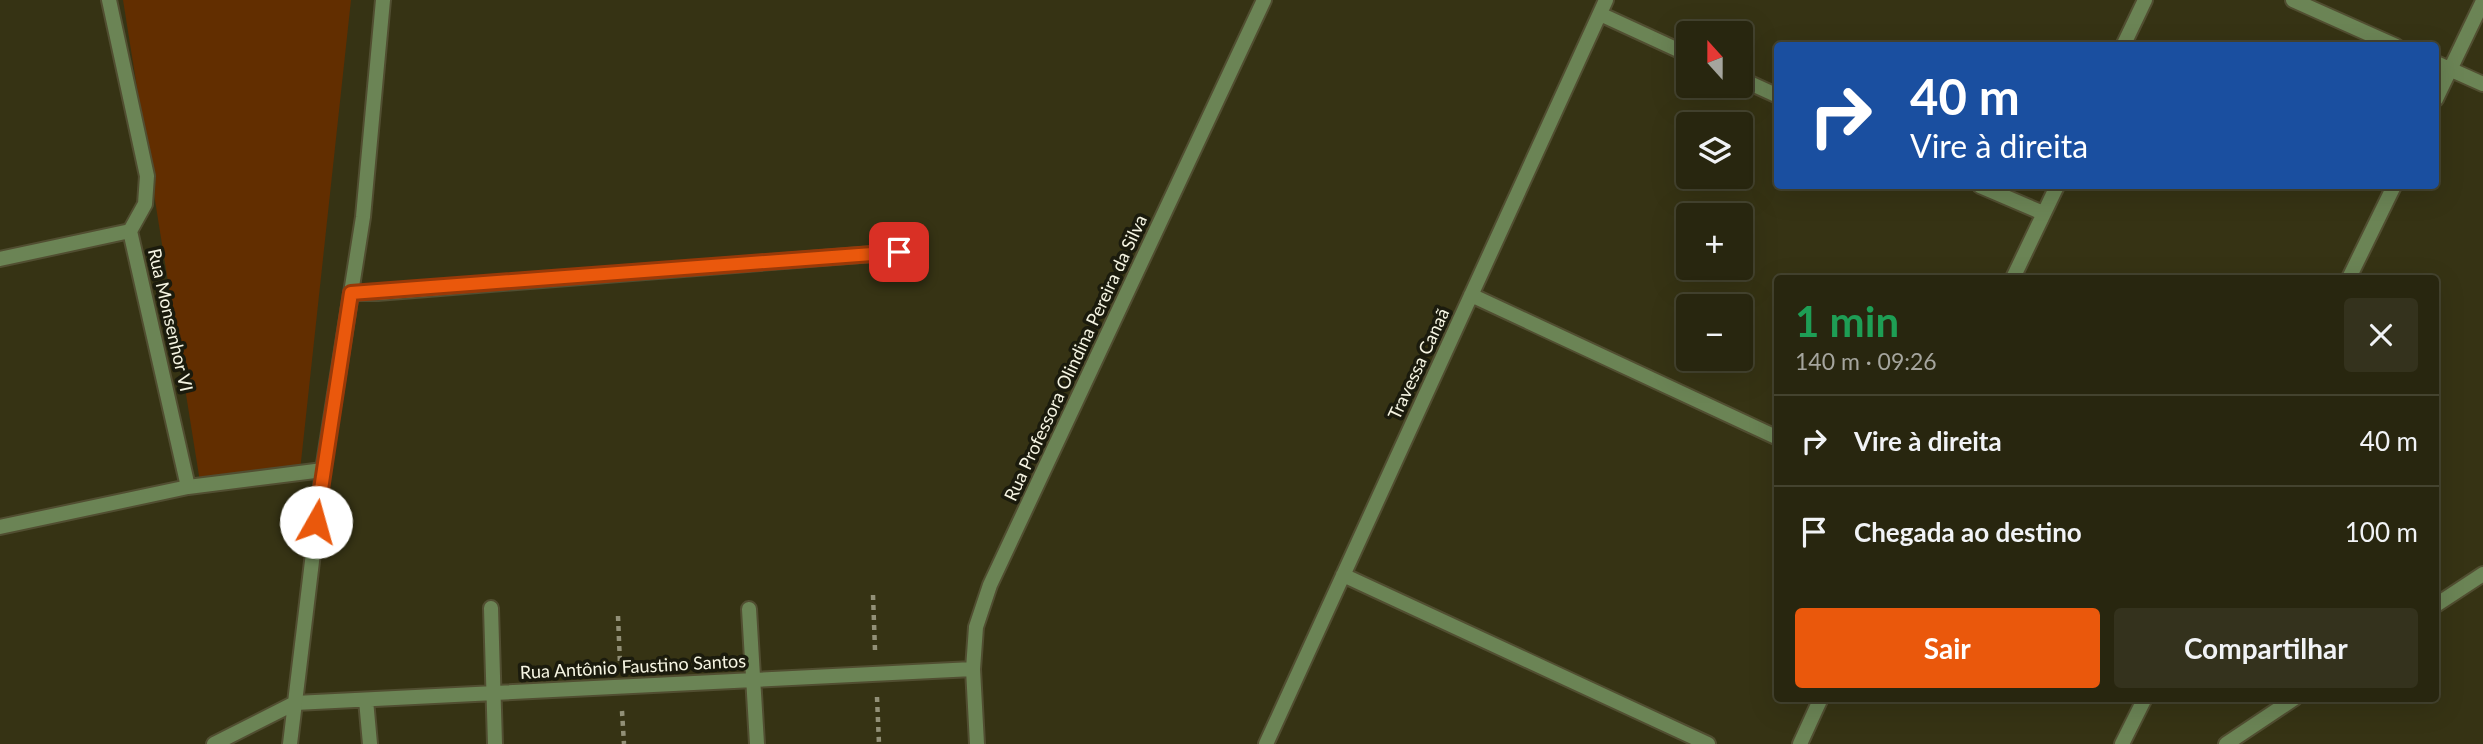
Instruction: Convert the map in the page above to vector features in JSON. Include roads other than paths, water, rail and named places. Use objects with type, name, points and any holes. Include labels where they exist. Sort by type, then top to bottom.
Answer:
[{"type":"street","name":"Rua Monsenhor VI","points":[[109,0],[147,176],[145,204],[130,231],[188,486]]},
{"type":"street","points":[[290,744],[323,470],[363,217],[383,0]]},
{"type":"street","name":"Rua Professora Olindina Pereira da Silva","points":[[980,742],[973,669],[976,628],[990,585],[1264,0]]},
{"type":"street","name":"Travessa Canaã","points":[[1266,744],[1606,0]]},
{"type":"street","points":[[2125,42],[2145,0]]},
{"type":"street","points":[[2293,0],[2387,42]]},
{"type":"street","points":[[2439,93],[2483,1]]},
{"type":"street","points":[[1600,14],[1676,49]]},
{"type":"street","points":[[2439,64],[2483,84]]},
{"type":"street","points":[[1754,85],[1774,94]]},
{"type":"street","points":[[1987,189],[2043,214]]},
{"type":"street","points":[[2014,275],[2056,189]]},
{"type":"street","points":[[2350,275],[2393,189]]},
{"type":"street","points":[[0,259],[130,231]]},
{"type":"street","points":[[351,293],[899,252]]},
{"type":"street","points":[[1471,295],[1774,436]]},
{"type":"street","points":[[0,527],[188,486],[323,470]]},
{"type":"street","points":[[2439,603],[2483,574]]},
{"type":"street","points":[[1343,575],[1708,744]]},
{"type":"street","points":[[491,608],[495,744]]},
{"type":"street","points":[[750,609],[757,744]]},
{"type":"street","name":"Rua Antônio Faustino Santos","points":[[295,703],[973,669]]},
{"type":"street","points":[[366,700],[370,744]]},
{"type":"street","points":[[1800,744],[1819,702]]},
{"type":"street","points":[[2122,744],[2143,702]]},
{"type":"street","points":[[2226,744],[2289,702]]},
{"type":"street","points":[[214,744],[295,703]]}]
